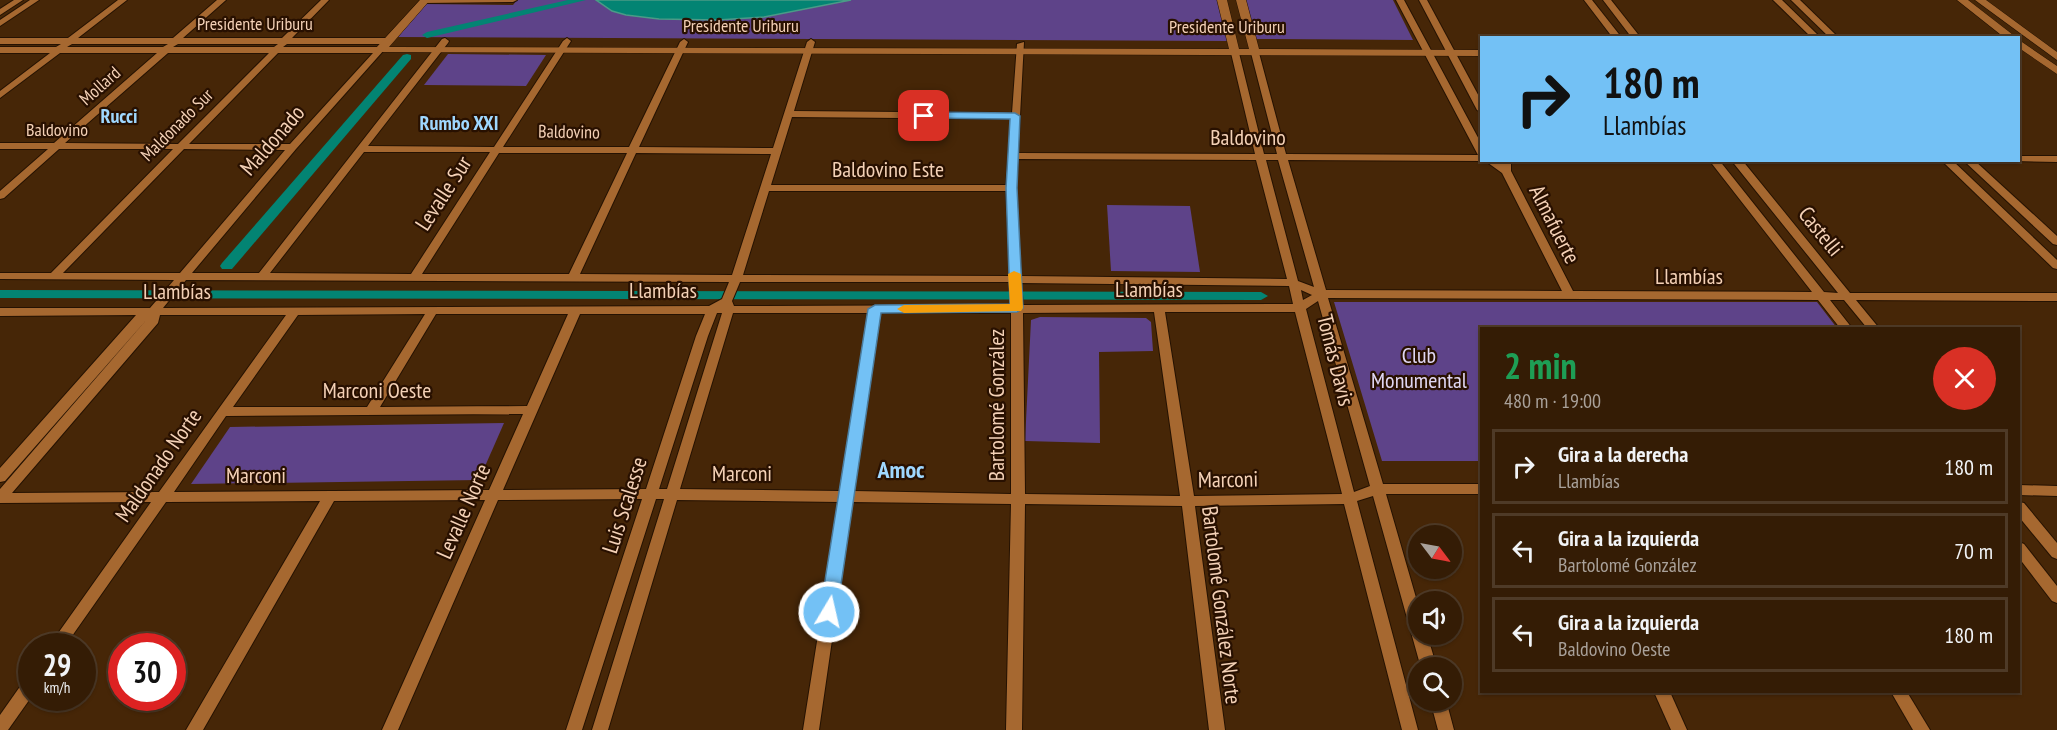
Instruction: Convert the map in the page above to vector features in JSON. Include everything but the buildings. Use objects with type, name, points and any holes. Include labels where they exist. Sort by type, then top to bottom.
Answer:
[{"type":"street","points":[[0,13],[19,0]]},
{"type":"street","points":[[0,24],[34,0]]},
{"type":"street","points":[[0,95],[123,0]]},
{"type":"street","name":"Mollard","points":[[0,196],[222,0]]},
{"type":"street","name":"Maldonado Sur","points":[[54,276],[325,0]]},
{"type":"street","points":[[425,0],[512,1]]},
{"type":"street","name":"Maldonado","points":[[0,477],[141,317],[158,306],[293,147],[425,0]]},
{"type":"street","name":"Tomás Davis","points":[[1222,0],[1292,283],[1410,730]]},
{"type":"street","name":"Tomás Davis","points":[[1241,0],[1282,156],[1408,595]]},
{"type":"street","points":[[1400,0],[1480,152]]},
{"type":"street","points":[[1423,0],[1480,106]]},
{"type":"street","points":[[1588,0],[1616,36]]},
{"type":"street","points":[[1607,0],[1635,36]]},
{"type":"street","points":[[1777,0],[1815,36]]},
{"type":"street","points":[[1795,0],[1834,36]]},
{"type":"street","points":[[1962,0],[2007,36]]},
{"type":"street","points":[[1980,0],[2037,49],[2057,71]]},
{"type":"street","name":"Presidente Uriburu","points":[[0,41],[286,40],[442,46],[1426,49],[1480,44]]},
{"type":"street","name":"Presidente Uriburu","points":[[0,50],[277,49],[384,45]]},
{"type":"street","points":[[2020,45],[2056,52]]},
{"type":"street","points":[[263,275],[442,46]]},
{"type":"street","name":"Levalle Sur","points":[[414,277],[564,46]]},
{"type":"street","points":[[573,278],[632,149],[683,46]]},
{"type":"street","name":"Luis Scalesse","points":[[600,730],[731,294],[809,47]]},
{"type":"street","name":"Bartolomé González","points":[[1014,730],[1018,499],[1016,294],[1011,188],[1020,48]]},
{"type":"street","name":"Presidente Uriburu","points":[[1450,48],[1480,53]]},
{"type":"street","points":[[788,114],[1015,116]]},
{"type":"street","name":"Baldovino","points":[[0,146],[293,147]]},
{"type":"street","name":"Baldovino","points":[[362,149],[776,151]]},
{"type":"street","name":"Baldovino","points":[[1013,156],[1480,156]]},
{"type":"street","points":[[2020,159],[2057,159]]},
{"type":"street","name":"Castelli","points":[[1716,162],[1845,327]]},
{"type":"street","name":"Castelli","points":[[1738,162],[1872,327]]},
{"type":"street","points":[[1948,162],[2057,266]]},
{"type":"street","points":[[1970,162],[2057,243]]},
{"type":"street","name":"Almafuerte","points":[[1506,166],[1569,295]]},
{"type":"street","name":"Baldovino Este","points":[[764,188],[1011,188]]},
{"type":"street","name":"Llambías","points":[[0,276],[263,275],[573,278],[875,309],[1016,294],[1159,308],[1299,308]]},
{"type":"street","name":"Llambías","points":[[731,294],[1016,294],[1292,283],[1321,294],[2057,297]]},
{"type":"street","points":[[713,309],[731,294]]},
{"type":"street","points":[[1299,308],[1321,294]]},
{"type":"street","name":"Maldonado","points":[[0,498],[154,320],[158,306]]},
{"type":"street","name":"Llambías","points":[[1,313],[158,306],[295,310],[713,309]]},
{"type":"street","name":"Bartolomé González Norte","points":[[1159,308],[1188,501],[1216,730]]},
{"type":"street","name":"Levalle Norte","points":[[390,730],[576,309]]},
{"type":"street","name":"Luis Scalesse","points":[[574,730],[649,494],[713,309]]},
{"type":"street","points":[[811,730],[875,309]]},
{"type":"street","name":"Maldonado Norte","points":[[66,633],[295,310]]},
{"type":"street","points":[[371,411],[433,310]]},
{"type":"street","name":"Marconi Oeste","points":[[223,412],[531,410]]},
{"type":"street","name":"Marconi","points":[[0,498],[670,494],[1188,501],[1348,499],[1378,489],[1480,489]]},
{"type":"street","points":[[2020,490],[2057,491]]},
{"type":"street","points":[[194,730],[330,496]]},
{"type":"street","points":[[2020,508],[2057,553]]},
{"type":"street","points":[[2020,549],[2057,597]]},
{"type":"street","points":[[1662,693],[1679,730]]},
{"type":"street","points":[[1900,693],[1922,730]]},
{"type":"street","points":[[0,728],[18,703]]},
{"type":"street","points":[[1441,711],[1446,730]]},
{"type":"green space","points":[[517,0],[1217,0],[1228,41],[398,37],[425,4],[513,5]]},
{"type":"green space","points":[[1244,0],[1393,0],[1413,40],[1255,39]]},
{"type":"green space","points":[[448,54],[546,55],[526,86],[424,85]]},
{"type":"green space","points":[[1107,205],[1190,206],[1200,272],[1111,271]]},
{"type":"green space","name":"Club Monumental","points":[[1334,302],[1817,302],[1836,327],[1480,327],[1480,461],[1382,461]]},
{"type":"green space","points":[[1040,317],[1146,318],[1151,322],[1153,351],[1099,352],[1100,443],[1025,441],[1031,320]]},
{"type":"green space","points":[[504,423],[479,480],[191,484],[230,427]]},
{"type":"water","points":[[596,0],[851,0],[764,17],[718,20],[659,19],[626,15],[612,11]]},
{"type":"waterway","points":[[427,35],[581,0]]},
{"type":"waterway","points":[[227,266],[407,57]]},
{"type":"waterway","points":[[0,294],[1261,296]]},
{"type":"slow traffic","points":[[904,309],[1017,308],[1014,274]]},
{"type":"district","name":"Rucci","points":[[119,116]]},
{"type":"district","name":"Rumbo XXI","points":[[459,123]]},
{"type":"district","name":"Amoc","points":[[901,470]]},
{"type":"route","points":[[829,612],[875,309],[1017,308],[1011,188],[1015,116],[924,116]]}]
